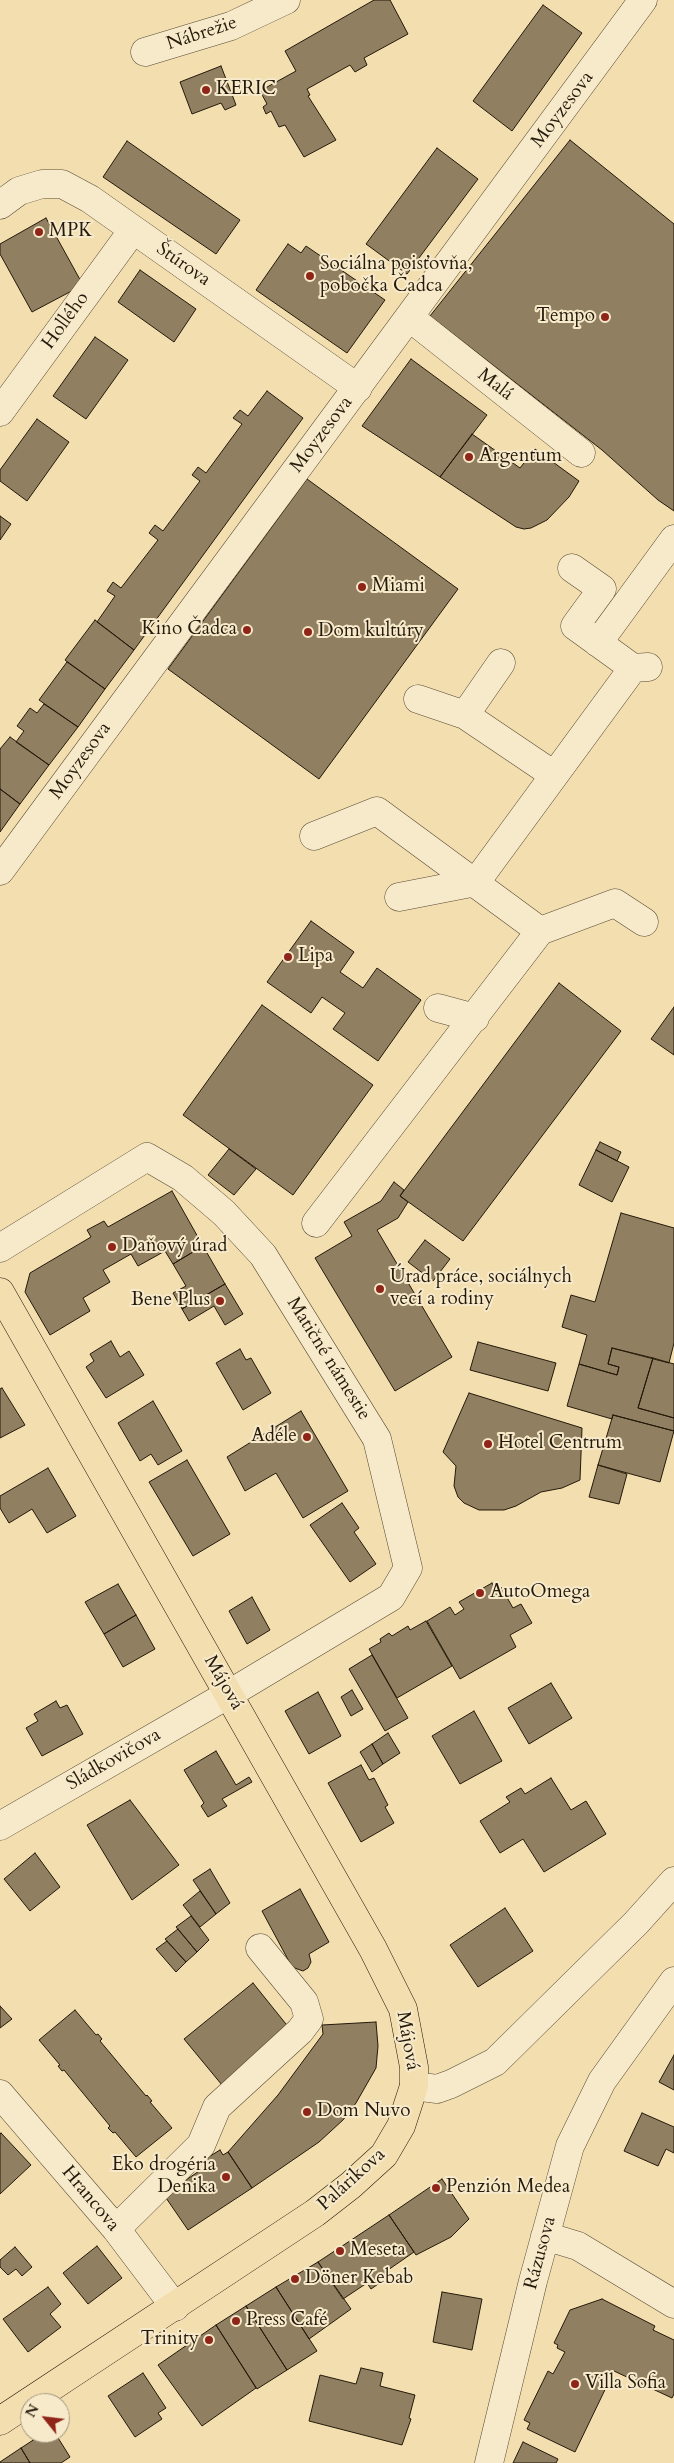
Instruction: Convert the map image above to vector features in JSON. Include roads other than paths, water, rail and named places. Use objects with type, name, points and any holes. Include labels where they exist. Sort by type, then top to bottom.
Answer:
[{"type":"main road","name":"Májová","points":[[0,1292],[341,1890],[403,2009],[414,2067],[414,2086]]},
{"type":"main road","name":"Palárikova","points":[[0,2421],[315,2213],[384,2155],[401,2126],[414,2086]]},
{"type":"street","name":"Nábrežie","points":[[145,52],[231,26],[286,0]]},
{"type":"street","name":"Moyzesova","points":[[0,870],[643,0]]},
{"type":"street","name":"Štúrova","points":[[0,205],[19,191],[42,184],[62,184],[90,200],[358,388]]},
{"type":"street","name":"Hollého","points":[[0,412],[133,230]]},
{"type":"street","name":"Malá","points":[[409,317],[581,453]]},
{"type":"street","points":[[598,642],[674,539]]},
{"type":"street","points":[[399,897],[476,882],[554,776],[640,667],[575,626],[606,582],[572,568]]},
{"type":"street","points":[[464,715],[501,663]]},
{"type":"street","points":[[418,699],[464,715],[554,776]]},
{"type":"street","points":[[314,836],[377,811],[476,882],[540,931]]},
{"type":"street","points":[[316,1223],[540,931],[615,903],[644,922]]},
{"type":"street","points":[[438,1008],[475,1018]]},
{"type":"street","name":"Matičné námestie","points":[[0,1248],[147,1157],[184,1178],[224,1213],[263,1255],[377,1439],[408,1568],[391,1597],[229,1694]]},
{"type":"street","name":"Sládkovičova","points":[[0,1826],[229,1694]]},
{"type":"street","points":[[414,2086],[437,2088],[451,2084],[494,2062],[636,1923],[674,1881]]},
{"type":"street","points":[[116,2229],[201,2145],[218,2107],[300,2032],[308,2019],[304,2002],[260,1948]]},
{"type":"street","name":"Rázusova","points":[[489,2463],[545,2236],[570,2146],[602,2081],[674,1981]]},
{"type":"street","name":"Hrancova","points":[[0,2094],[116,2229],[175,2307]]},
{"type":"street","points":[[545,2236],[578,2246],[674,2304]]},
{"type":"place","name":"KERIC","points":[[206,90]]},
{"type":"place","name":"MPK","points":[[39,232]]},
{"type":"place","name":"Sociálna poisťovňa, pobočka Čadca","points":[[310,276]]},
{"type":"place","name":"Tempo","points":[[605,317]]},
{"type":"place","name":"Argentum","points":[[469,457]]},
{"type":"place","name":"Miami","points":[[362,587]]},
{"type":"place","name":"Kino Čadca","points":[[247,630]]},
{"type":"place","name":"Dom kultúry","points":[[308,632]]},
{"type":"place","name":"Lipa","points":[[288,957]]},
{"type":"place","name":"Daňový úrad","points":[[112,1247]]},
{"type":"place","name":"Úrad práce, sociálnych vecí a rodiny","points":[[380,1289]]},
{"type":"place","name":"Bene Plus","points":[[220,1301]]},
{"type":"place","name":"Adéle","points":[[307,1437]]},
{"type":"place","name":"Hotel Centrum","points":[[488,1444]]},
{"type":"place","name":"AutoOmega","points":[[480,1593]]},
{"type":"place","name":"Dom Nuvo","points":[[307,2112]]},
{"type":"place","name":"Eko drogéria Denika","points":[[226,2177]]},
{"type":"place","name":"Penzión Medea","points":[[436,2188]]},
{"type":"place","name":"Meseta","points":[[340,2251]]},
{"type":"place","name":"Döner Kebab","points":[[295,2279]]},
{"type":"place","name":"Press Café","points":[[236,2321]]},
{"type":"place","name":"Trinity","points":[[209,2340]]},
{"type":"place","name":"Villa Sofia","points":[[575,2384]]}]
